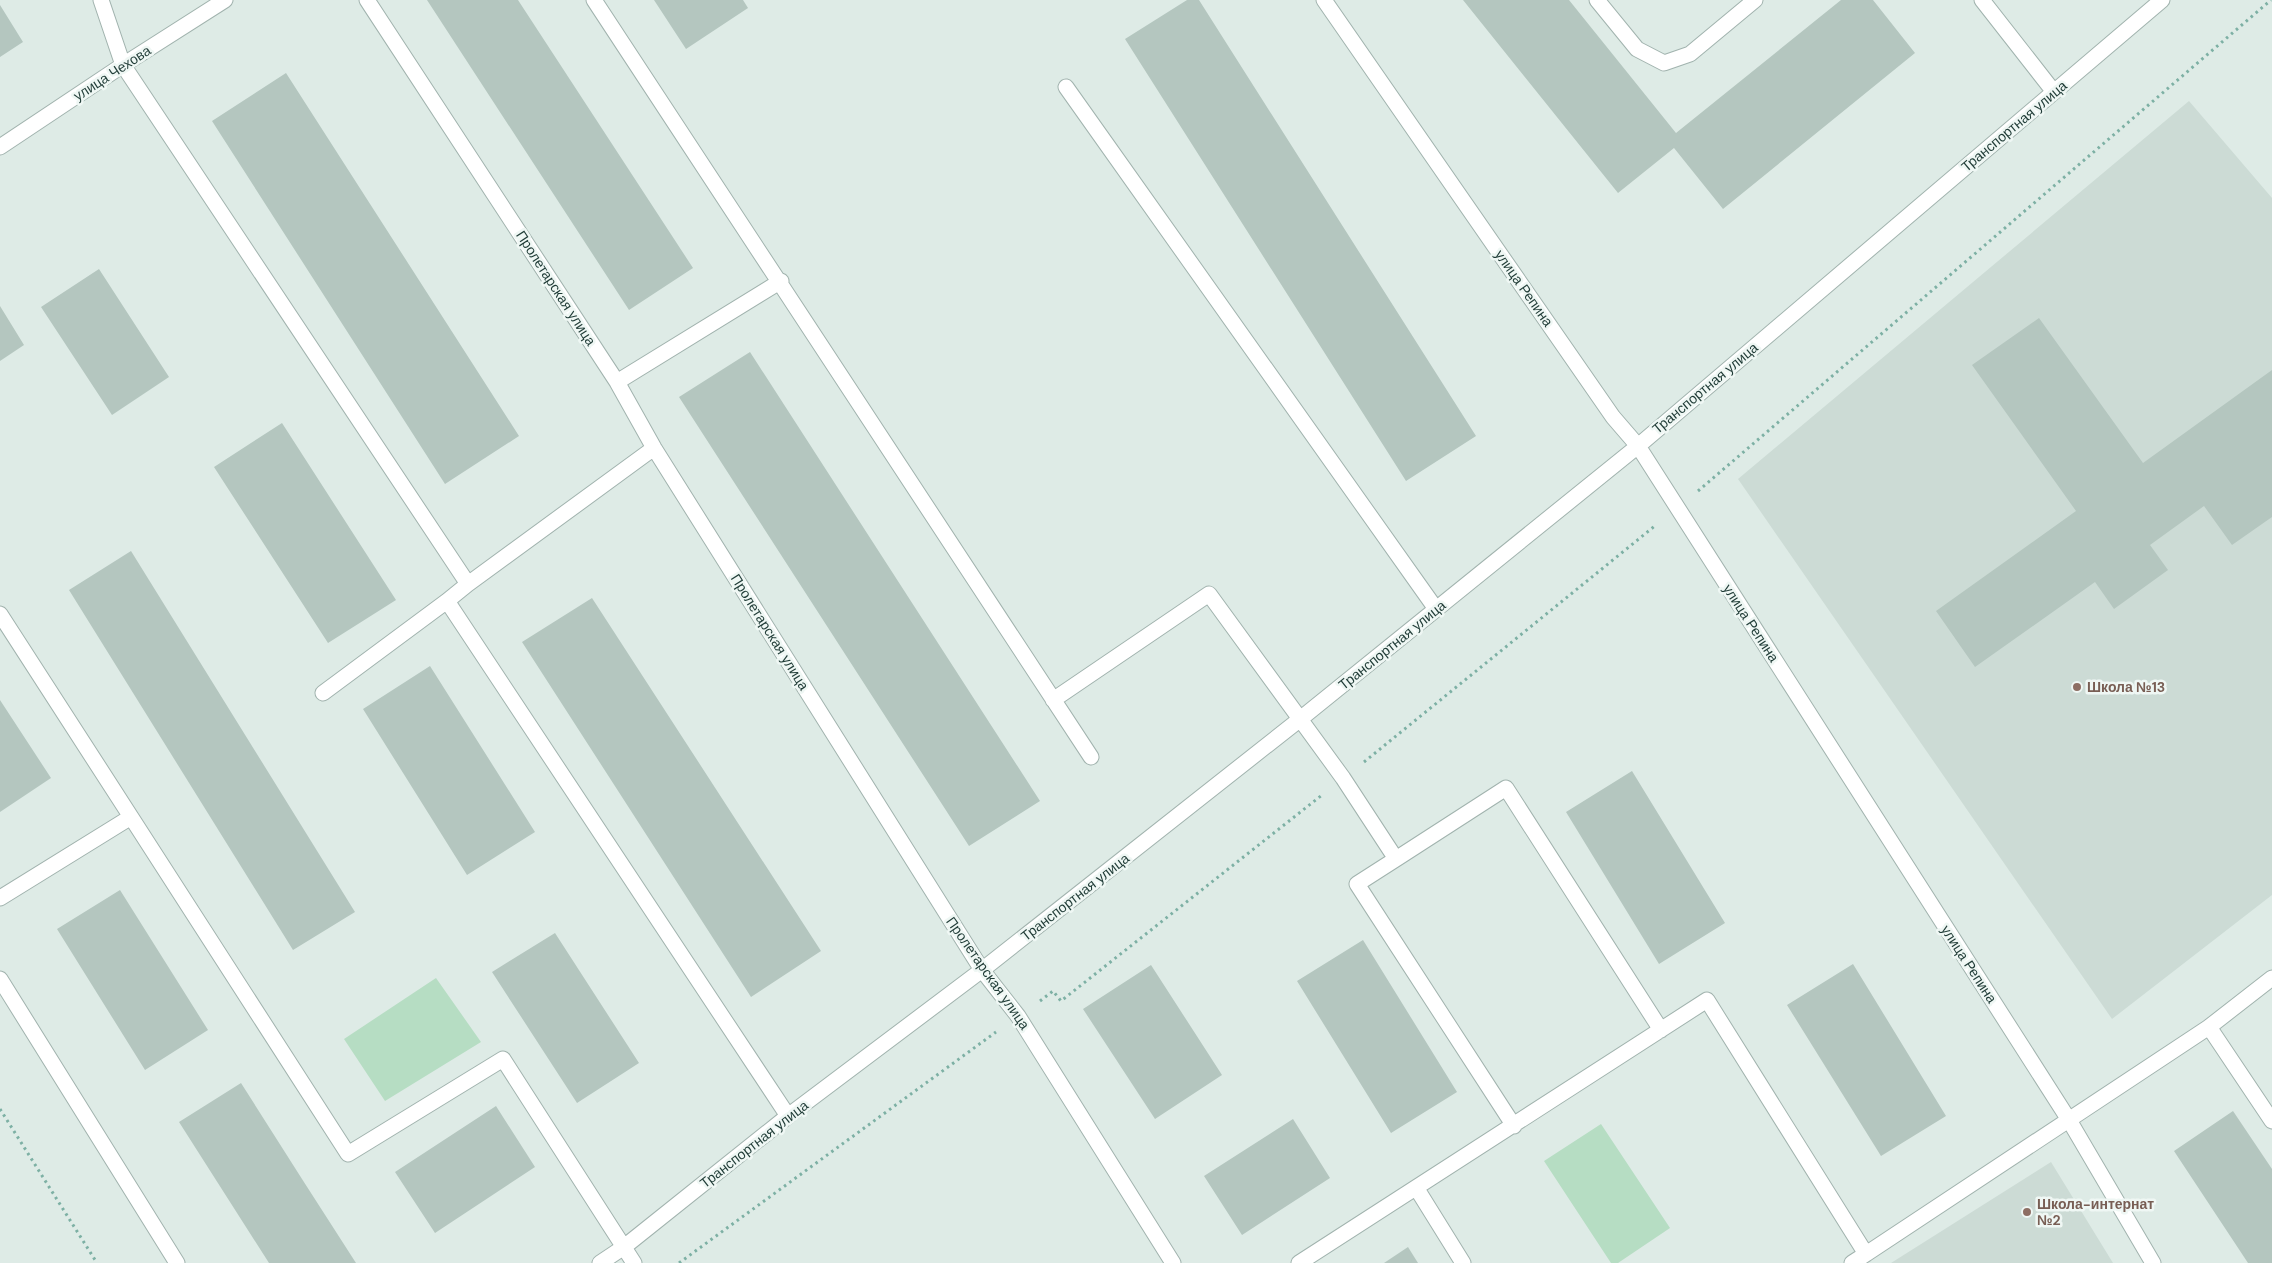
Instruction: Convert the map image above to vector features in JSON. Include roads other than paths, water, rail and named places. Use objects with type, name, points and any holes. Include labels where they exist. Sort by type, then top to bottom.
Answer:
[{"type":"street","points":[[101,0],[123,64],[468,584]]},
{"type":"street","name":"улица Чехова","points":[[0,147],[123,64],[225,0]]},
{"type":"street","name":"Пролетарская улица","points":[[367,0],[617,382],[654,448],[982,970],[1018,1016],[1173,1263]]},
{"type":"street","points":[[594,0],[1092,757]]},
{"type":"street","name":"улица Репина","points":[[1324,0],[1613,417],[1638,446],[2069,1120],[2152,1263]]},
{"type":"street","points":[[1597,0],[1637,49],[1664,63],[1690,54],[1755,0]]},
{"type":"street","points":[[1982,0],[2054,92]]},
{"type":"street","name":"Транспортная улица","points":[[600,1263],[624,1247],[788,1116],[982,970],[1299,720],[1638,446],[2162,0]]},
{"type":"street","points":[[1066,87],[1436,609]]},
{"type":"street","points":[[617,382],[780,281]]},
{"type":"street","points":[[323,693],[654,448]]},
{"type":"street","points":[[1053,700],[1209,594],[1343,778],[1396,860]]},
{"type":"street","points":[[447,601],[788,1116]]},
{"type":"street","points":[[0,614],[348,1154],[503,1058],[634,1263]]},
{"type":"street","points":[[1514,1126],[1357,884],[1506,788],[1661,1030]]},
{"type":"street","points":[[0,898],[131,818]]},
{"type":"street","points":[[1852,1263],[2209,1027],[2272,978]]},
{"type":"street","points":[[0,979],[177,1263]]},
{"type":"street","points":[[1299,1263],[1514,1126],[1706,1000],[1866,1254]]},
{"type":"street","points":[[2209,1027],[2272,1121]]},
{"type":"street","points":[[1416,1189],[1463,1263]]},
{"type":"place","name":"Школа №13","points":[[2077,687]]},
{"type":"place","name":"Школа-интернат №2","points":[[2027,1212]]}]
